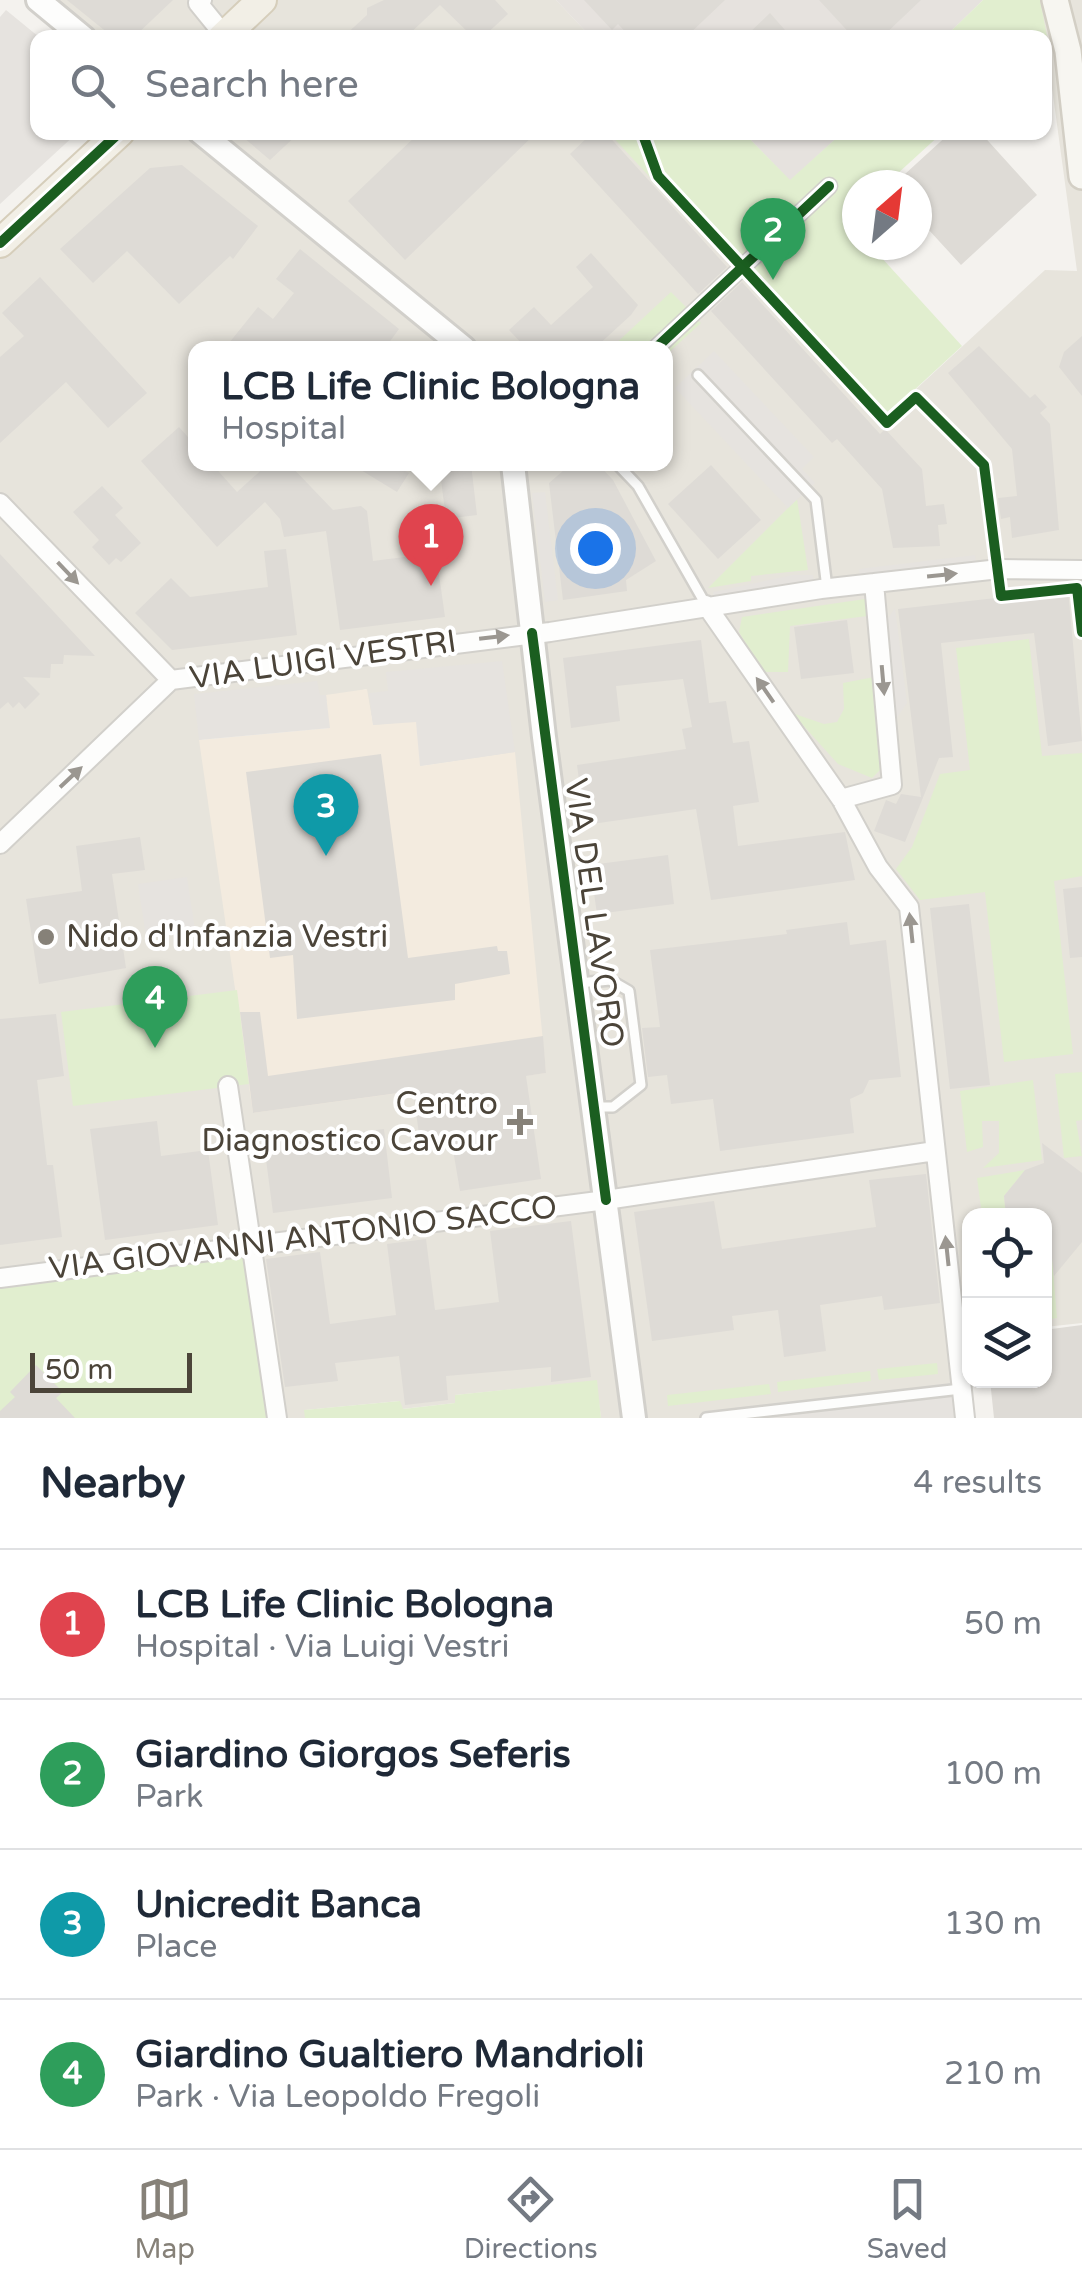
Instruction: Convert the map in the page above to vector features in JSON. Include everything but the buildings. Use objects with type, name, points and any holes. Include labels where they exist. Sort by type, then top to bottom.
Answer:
[{"type":"main road","points":[[230,30],[262,0]]},
{"type":"main road","points":[[1055,0],[1068,52],[1082,176]]},
{"type":"main road","points":[[0,243],[111,140]]},
{"type":"street","points":[[38,0],[74,30]]},
{"type":"street","points":[[202,0],[198,3],[218,30]]},
{"type":"street","points":[[210,140],[455,341]]},
{"type":"street","points":[[664,341],[830,186]]},
{"type":"street","name":"VIA DEL LAVORO","points":[[515,471],[532,633],[634,1418]]},
{"type":"street","points":[[0,503],[171,680]]},
{"type":"street","points":[[532,633],[828,588],[999,569],[1082,570]]},
{"type":"street","points":[[841,799],[892,784],[874,583]]},
{"type":"street","points":[[706,606],[841,799],[878,867],[908,907],[965,1418]]},
{"type":"street","name":"VIA LUIGI VESTRI","points":[[0,844],[171,680],[532,633]]},
{"type":"street","points":[[228,1086],[278,1418]]},
{"type":"street","name":"VIA GIOVANNI ANTONIO SACCO","points":[[0,1278],[606,1200],[935,1151]]},
{"type":"lane","points":[[698,375],[816,500],[828,588]]},
{"type":"lane","points":[[624,471],[638,486],[706,606]]},
{"type":"lane","points":[[579,983],[610,980],[629,990],[634,1019],[641,1085],[613,1107],[594,1107]]},
{"type":"lane","points":[[706,1418],[961,1389]]},
{"type":"shaded area","points":[[41,0],[556,0],[584,30],[77,30]]},
{"type":"shaded area","points":[[556,0],[983,0],[952,30],[584,30]]},
{"type":"shaded area","points":[[1040,0],[1082,0],[1082,1323],[1052,1326],[1052,1208],[962,1208],[962,1336],[950,1338],[958,1418],[601,1418],[596,1381],[455,1395],[455,1403],[402,1409],[399,1401],[305,1410],[305,1418],[270,1418],[0,1286],[0,243],[111,140],[632,140],[888,415],[1045,270],[1077,271],[1052,88],[1052,30],[1044,30]],"holes":[[[366,689],[373,725],[420,766],[514,753],[545,1073],[200,740]]]},
{"type":"shaded area","points":[[6,10],[30,30],[30,140],[69,140],[0,204],[0,17]]},
{"type":"shaded area","points":[[751,140],[834,140],[790,181]]},
{"type":"shaded area","points":[[714,351],[814,457],[802,469],[815,483],[788,508],[675,388]]},
{"type":"shaded area","points":[[545,492],[558,600],[545,602],[532,493]]},
{"type":"shaded area","points":[[975,555],[976,562],[860,575],[859,569]]},
{"type":"shaded area","points":[[793,575],[813,575],[814,581],[714,598],[713,592]]},
{"type":"shaded area","points":[[895,608],[907,703],[894,722],[886,621]]},
{"type":"shaded area","points":[[502,661],[515,752],[420,766],[416,722],[373,725],[369,693],[388,691],[386,672]]},
{"type":"shaded area","points":[[317,681],[320,695],[326,695],[330,728],[199,740],[194,694]]},
{"type":"shaded area","points":[[367,689],[373,725],[417,721],[421,766],[515,752],[546,1073],[253,1113],[199,740],[329,728],[326,695]]},
{"type":"shaded area","points":[[187,877],[195,930],[146,937],[138,884]]},
{"type":"shaded area","points":[[954,1394],[957,1418],[764,1418]]},
{"type":"green space","points":[[983,0],[1040,0],[1046,30],[952,30]]},
{"type":"green space","points":[[615,140],[751,140],[790,180],[834,140],[934,140],[901,170],[842,170],[842,260],[884,260],[962,346],[887,415],[750,268],[696,319],[701,323],[673,349],[673,341],[618,341],[671,292],[688,309],[732,266]]},
{"type":"green space","points":[[797,499],[808,570],[751,576],[751,581],[708,588]]},
{"type":"green space","points":[[865,599],[867,616],[790,626],[788,672],[763,672],[739,632],[742,617]]},
{"type":"green space","points":[[1029,639],[1042,756],[1082,753],[1082,876],[1054,881],[1073,1054],[1004,1062],[985,892],[920,900],[896,869],[912,847],[940,774],[970,770],[956,648]]},
{"type":"green space","points":[[874,677],[885,765],[872,778],[838,764],[792,713],[824,724],[837,722],[844,709],[843,683]]},
{"type":"green space","points":[[237,990],[249,1084],[73,1106],[61,1012]]},
{"type":"green space","points":[[1082,1072],[1082,1120],[1076,1121],[1082,1156],[1064,1158],[1055,1074]]},
{"type":"green space","points":[[1033,1080],[1042,1160],[983,1168],[999,1153],[999,1121],[982,1121],[983,1147],[967,1152],[960,1091]]},
{"type":"green space","points":[[1025,1170],[1004,1196],[1005,1208],[981,1208],[977,1178]]},
{"type":"green space","points":[[244,1251],[270,1418],[0,1418],[0,1287]]},
{"type":"green space","points":[[1052,1257],[1057,1318],[1052,1319]]},
{"type":"green space","points":[[937,1363],[938,1374],[879,1380],[877,1369]]},
{"type":"green space","points":[[870,1371],[871,1381],[778,1392],[777,1382]]},
{"type":"green space","points":[[597,1380],[601,1418],[305,1418],[304,1410],[400,1401],[403,1409],[455,1403],[455,1395]]},
{"type":"green space","points":[[769,1384],[771,1394],[668,1406],[667,1395]]},
{"type":"cycle path","points":[[0,243],[111,140]]},
{"type":"cycle path","points":[[645,140],[658,176],[887,423],[916,397],[984,465],[1001,596],[1077,588],[1082,632]]},
{"type":"cycle path","points":[[663,341],[829,186]]},
{"type":"cycle path","points":[[532,633],[606,1200]]},
{"type":"place","name":"Giardino Giorgos Seferis","points":[[773,280]]},
{"type":"place","name":"LCB Life Clinic Bologna","points":[[431,586]]},
{"type":"place","name":"Unicredit Banca","points":[[326,856]]},
{"type":"place","name":"Nido d'Infanzia Vestri","points":[[46,937]]},
{"type":"place","name":"Giardino Gualtiero Mandrioli","points":[[155,1048]]},
{"type":"place","name":"Centro Diagnostico Cavour","points":[[520,1122]]}]
